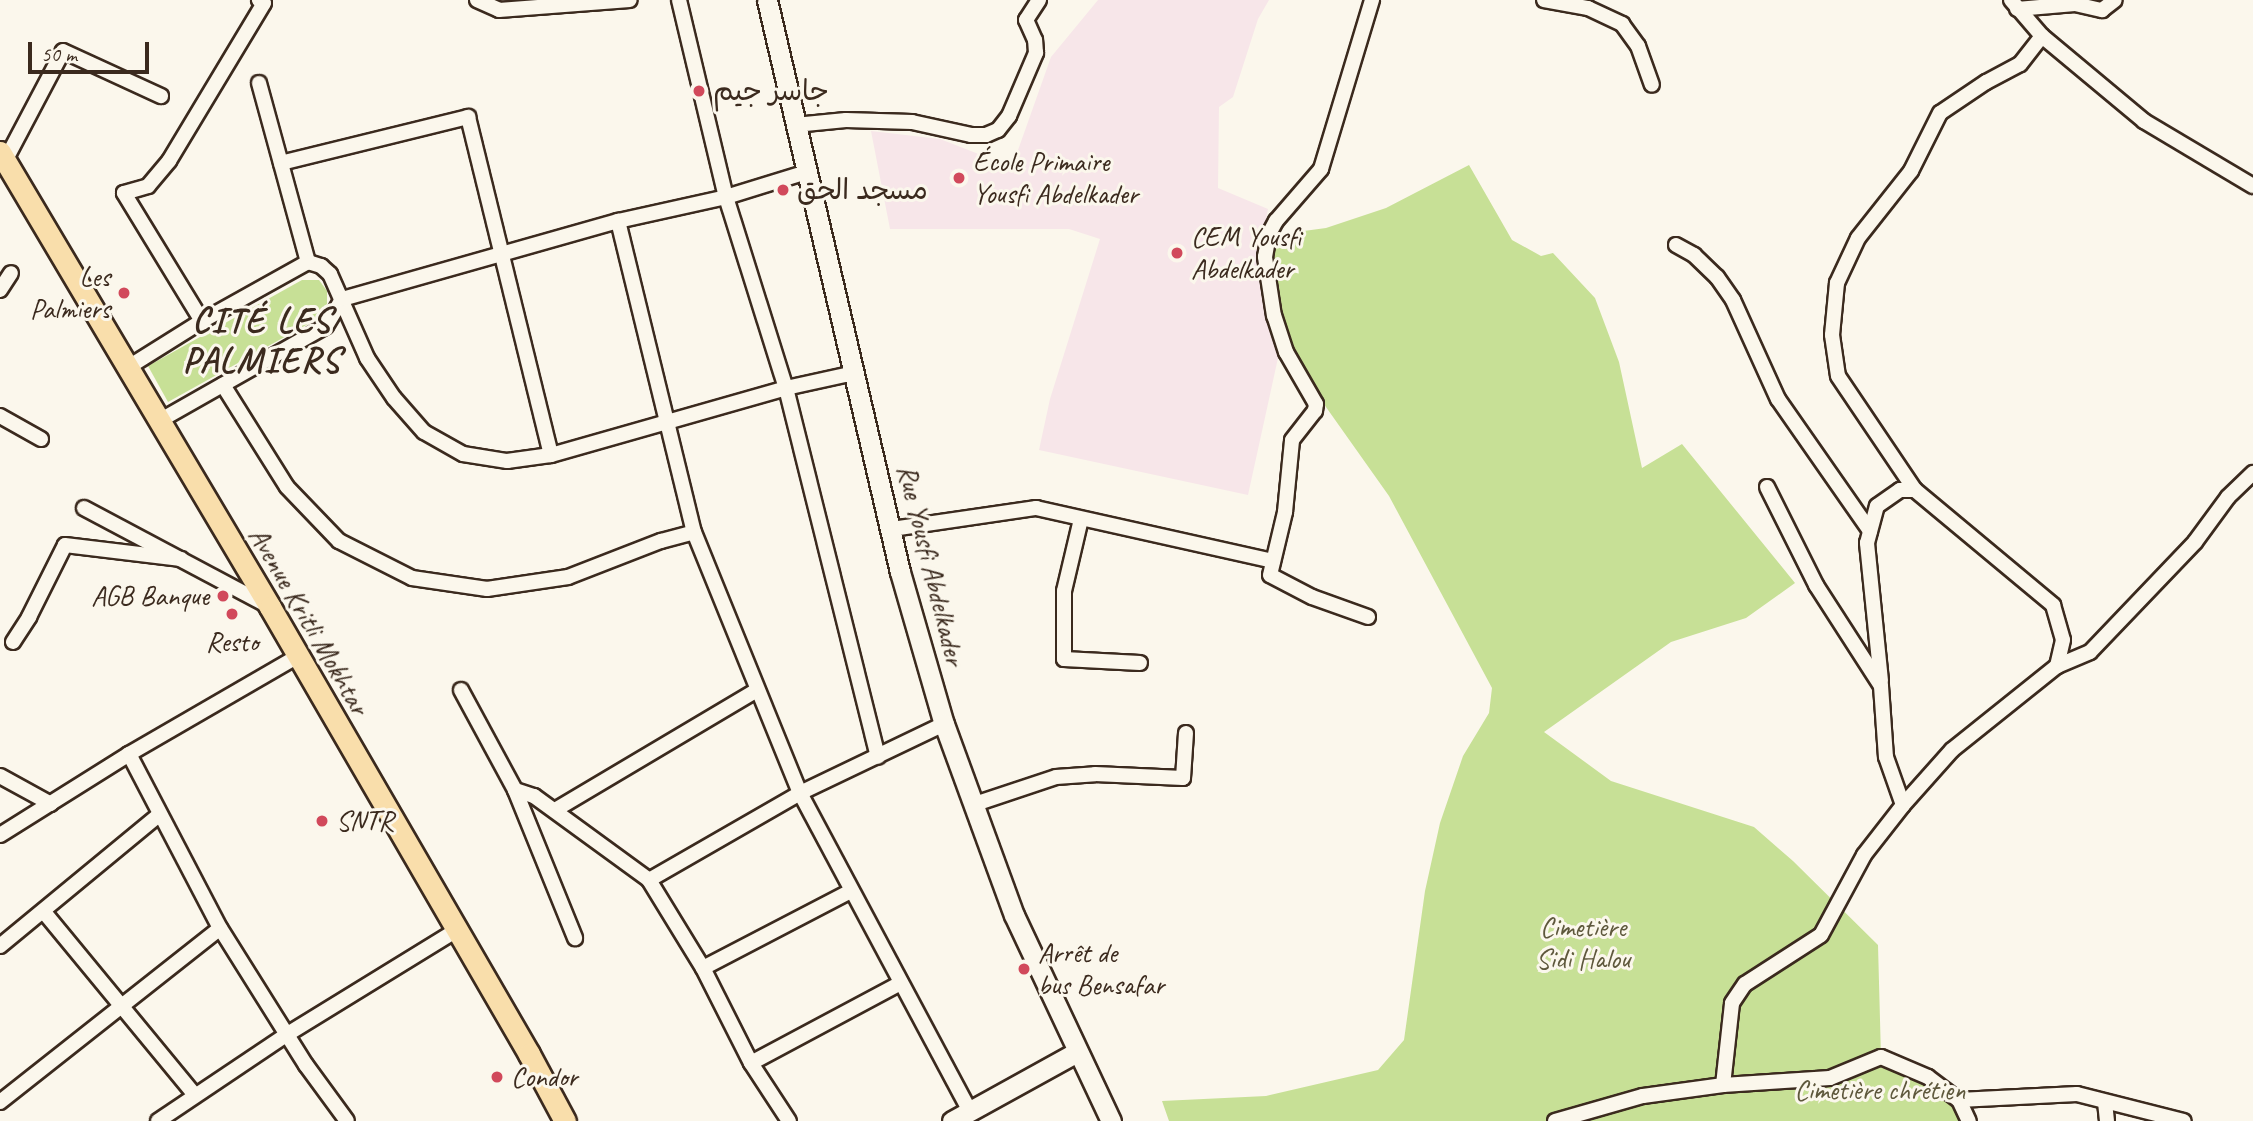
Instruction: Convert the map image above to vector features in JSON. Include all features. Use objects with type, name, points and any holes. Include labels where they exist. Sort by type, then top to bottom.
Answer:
[{"type":"main road","name":"Rue Yousfi Abdelkader","points":[[766,0],[900,572],[944,724],[1014,915],[1111,1121]]},
{"type":"main road","name":"Avenue Kritli Mokhtar","points":[[3,156],[270,607],[565,1121]]},
{"type":"main road","points":[[952,1121],[1077,1052]]},
{"type":"street","points":[[202,321],[124,192],[148,186],[169,160],[264,3],[259,0]]},
{"type":"street","points":[[477,0],[499,10],[631,0]]},
{"type":"street","points":[[679,0],[726,197],[786,388],[878,757]]},
{"type":"street","points":[[795,125],[872,121],[912,122],[971,135],[986,135],[998,130],[1009,116],[1036,53],[1035,40],[1026,20],[1039,0]]},
{"type":"street","points":[[1368,617],[1312,597],[1270,575],[1285,512],[1292,440],[1315,411],[1316,404],[1286,352],[1274,316],[1266,265],[1269,234],[1282,213],[1321,169],[1372,0]]},
{"type":"street","points":[[1544,0],[1588,8],[1622,24],[1638,46],[1652,85]]},
{"type":"street","points":[[2014,4],[2075,4],[2102,9],[2115,0]]},
{"type":"street","points":[[2014,4],[2042,36],[2144,121],[2253,186]]},
{"type":"street","points":[[2042,36],[2020,64],[1986,82],[1940,113],[1911,171],[1858,239],[1837,283],[1832,335],[1838,376],[1915,490],[2053,605],[2063,640],[2057,666]]},
{"type":"street","points":[[3,156],[63,51],[161,96]]},
{"type":"street","points":[[259,83],[308,262]]},
{"type":"street","points":[[281,163],[468,117],[551,455]]},
{"type":"street","points":[[159,421],[326,326],[342,299],[618,221],[726,197],[807,172]]},
{"type":"street","points":[[618,221],[694,532],[800,793],[970,1111]]},
{"type":"street","points":[[1676,245],[1694,255],[1717,277],[1733,300],[1778,399],[1870,531]]},
{"type":"street","points":[[127,368],[202,321],[308,262],[321,266],[330,274],[367,358],[394,398],[424,432],[463,454],[507,461],[551,455],[667,420],[854,373]]},
{"type":"street","points":[[0,290],[11,273]]},
{"type":"street","points":[[223,385],[287,487],[339,541],[412,578],[488,589],[568,577],[661,541],[694,532]]},
{"type":"street","points":[[0,416],[41,439]]},
{"type":"street","points":[[1723,1085],[1732,1003],[1745,984],[1821,934],[1864,855],[1903,805],[1952,750],[2057,666],[2090,652],[2177,562],[2228,497],[2253,473]]},
{"type":"street","points":[[1767,487],[1816,585],[1881,686]]},
{"type":"street","points":[[1903,805],[1886,757],[1867,543],[1877,506],[1900,490],[1915,490]]},
{"type":"street","points":[[85,508],[270,607]]},
{"type":"street","points":[[892,529],[1036,508],[1273,561]]},
{"type":"street","points":[[1081,519],[1064,591],[1064,659],[1140,663]]},
{"type":"street","points":[[13,642],[29,617],[65,545],[181,559]]},
{"type":"street","points":[[0,835],[129,754],[298,656]]},
{"type":"street","points":[[461,690],[515,790],[575,938]]},
{"type":"street","points":[[555,810],[757,690]]},
{"type":"street","points":[[649,880],[800,793],[944,724]]},
{"type":"street","points":[[975,804],[1056,777],[1095,774],[1183,778],[1186,733]]},
{"type":"street","points":[[129,754],[220,928],[286,1035],[347,1121]]},
{"type":"street","points":[[0,776],[51,804]]},
{"type":"street","points":[[515,790],[534,796],[555,810],[649,880],[703,968],[751,1063],[789,1121]]},
{"type":"street","points":[[0,946],[159,815]]},
{"type":"street","points":[[703,968],[851,891]]},
{"type":"street","points":[[44,912],[194,1094]]},
{"type":"street","points":[[0,1102],[220,928]]},
{"type":"street","points":[[160,1120],[194,1094],[286,1035],[457,930]]},
{"type":"street","points":[[751,1063],[901,983]]},
{"type":"street","points":[[1555,1121],[1643,1096],[1723,1085],[1830,1078],[1881,1057],[1928,1077],[1959,1100],[1969,1121]]},
{"type":"street","points":[[1959,1100],[2077,1094],[2184,1121]]},
{"type":"street","points":[[2105,1102],[2107,1121]]},
{"type":"shaded area","name":"CEM Yousfi Abdelkader","points":[[1098,0],[1269,0],[1258,19],[1233,97],[1219,107],[1218,188],[1268,209],[1256,266],[1278,358],[1248,495],[1039,450],[1050,399],[1100,239],[1069,229],[890,229],[871,131],[940,139],[1012,167],[1051,57]]},
{"type":"green space","name":"Cimetière Sidi Halou","points":[[1469,165],[1512,240],[1541,256],[1553,253],[1595,298],[1619,362],[1642,468],[1682,444],[1795,583],[1746,618],[1671,642],[1544,732],[1611,781],[1754,827],[1793,861],[1878,945],[1881,1057],[1928,1077],[1969,1121],[1169,1121],[1162,1101],[1266,1096],[1378,1070],[1404,1040],[1425,891],[1440,823],[1463,756],[1489,713],[1492,688],[1389,496],[1321,400],[1296,355],[1281,318],[1272,274],[1274,235],[1326,228],[1386,208]]},
{"type":"green space","points":[[302,280],[319,280],[327,291],[327,304],[317,319],[168,402],[148,366]]},
{"type":"place","name":"جاسر جيم","points":[[699,91]]},
{"type":"place","name":"École Primaire Yousfi Abdelkader","points":[[959,178]]},
{"type":"place","name":"مسجد الحق","points":[[783,190]]},
{"type":"place","name":"CEM Yousfi Abdelkader","points":[[1177,253]]},
{"type":"place","name":"Les Palmiers","points":[[124,293]]},
{"type":"place","name":"AGB Banque","points":[[223,596]]},
{"type":"place","name":"Resto","points":[[232,614]]},
{"type":"place","name":"SNTR","points":[[322,821]]},
{"type":"place","name":"Arrêt de bus Bensafar","points":[[1024,969]]},
{"type":"place","name":"Condor","points":[[497,1077]]},
{"type":"district","name":"CITÉ LES PALMIERS","points":[[262,341]]},
{"type":"park label","name":"Cimetière chrétien","points":[[1880,1090]]}]
